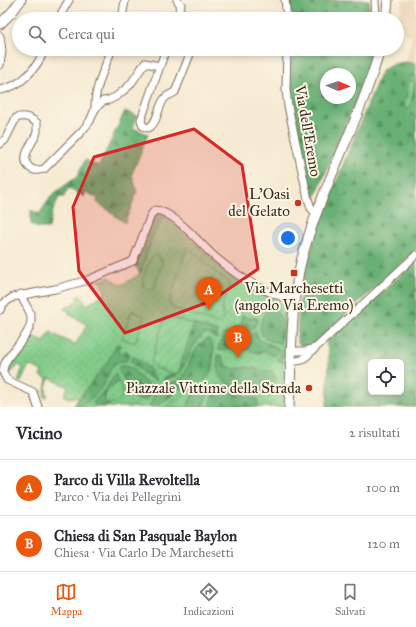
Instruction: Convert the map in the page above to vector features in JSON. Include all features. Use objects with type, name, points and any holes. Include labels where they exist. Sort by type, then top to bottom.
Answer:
[{"type":"main road","points":[[0,24],[21,0]]},
{"type":"main road","points":[[387,12],[388,0]]},
{"type":"main road","points":[[289,407],[295,300],[297,282],[302,261],[316,214],[372,76],[378,56]]},
{"type":"street","points":[[62,12],[69,0]]},
{"type":"street","points":[[123,12],[125,0]]},
{"type":"street","points":[[177,0],[181,5],[178,12]]},
{"type":"street","points":[[285,0],[286,12]]},
{"type":"street","points":[[375,0],[376,12]]},
{"type":"street","points":[[0,36],[2,51],[0,65]]},
{"type":"street","points":[[0,90],[18,83],[29,74],[42,56]]},
{"type":"street","points":[[95,109],[98,89],[110,56]]},
{"type":"street","points":[[164,56],[141,120],[143,126],[148,128],[154,121],[164,98],[175,92],[189,56]]},
{"type":"street","name":"Via dell'Eremo","points":[[287,56],[286,90],[288,106],[308,200],[311,208],[316,214]]},
{"type":"street","points":[[377,56],[377,61]]},
{"type":"street","points":[[0,144],[6,140],[16,118],[20,116],[32,119],[36,123],[37,132],[27,153],[26,159],[29,167],[34,170],[44,169],[82,131],[90,121],[95,109],[103,101],[117,96],[130,85],[145,63],[160,66]]},
{"type":"street","points":[[1,307],[13,297],[21,294],[47,291],[88,280],[132,261],[151,215],[155,210],[165,212],[173,218],[215,257],[238,275],[276,296],[295,300]]},
{"type":"street","points":[[292,362],[302,360],[416,255]]},
{"type":"street","points":[[21,294],[22,300],[29,309],[31,321],[24,336],[5,364],[3,372],[7,380],[32,392],[38,407]]},
{"type":"street","points":[[292,351],[306,351],[316,347]]},
{"type":"highlighted area","points":[[194,129],[242,165],[258,269],[211,301],[125,333],[79,271],[73,207],[94,157]]},
{"type":"shaded area","points":[[403,0],[416,0],[416,64],[406,62],[412,36],[404,34],[404,12],[400,12]]},
{"type":"green space","points":[[290,0],[369,0],[370,12],[292,12]]},
{"type":"green space","points":[[292,56],[371,56],[370,66],[356,100],[356,68],[320,68],[320,104],[354,104],[314,200],[290,89]]},
{"type":"green space","points":[[406,62],[416,64],[416,250],[316,342],[307,346],[302,345],[298,343],[297,338],[299,306],[306,266],[322,217],[381,72],[392,65]]},
{"type":"green space","points":[[409,81],[415,82],[410,109],[404,108]]},
{"type":"green space","points":[[125,111],[137,116],[133,128],[148,134],[132,174],[137,192],[125,223],[97,202],[98,198],[86,192],[84,197],[68,188],[64,197],[59,197],[52,213],[49,228],[38,228],[31,224],[31,210],[39,214],[53,194],[77,177],[85,160],[99,166]]},
{"type":"green space","points":[[159,213],[164,215],[152,238],[140,274],[134,264],[154,215]]},
{"type":"green space","points":[[164,215],[241,283],[290,306],[284,407],[74,407],[79,398],[69,398],[64,396],[68,387],[50,378],[46,386],[46,394],[48,395],[46,398],[44,397],[47,379],[40,376],[42,371],[29,365],[21,382],[18,381],[23,367],[19,365],[12,372],[9,372],[7,368],[24,340],[31,343],[34,337],[44,342],[50,332],[75,345],[87,325],[69,314],[70,312],[64,309],[78,300],[76,297],[80,295],[87,305],[106,292],[99,281],[109,277],[122,285],[140,274],[152,238]]},
{"type":"green space","points":[[187,246],[230,283],[222,307],[223,317],[221,325],[173,308],[169,303]]},
{"type":"green space","points":[[155,255],[161,259],[162,263],[154,288],[148,290],[143,286],[143,278],[151,258]]},
{"type":"green space","points":[[416,262],[416,407],[327,407],[329,354],[326,342]]},
{"type":"green space","points":[[268,309],[276,312],[282,320],[283,323],[280,344],[265,338],[262,335],[260,327],[262,319]]},
{"type":"green space","points":[[132,311],[144,316],[135,343],[122,338]]},
{"type":"green space","points":[[290,314],[287,362],[278,361],[277,359],[280,356],[286,341],[286,320],[283,315]]},
{"type":"green space","points":[[243,315],[247,318],[258,318],[253,328],[246,333],[243,333],[241,329]]},
{"type":"green space","points":[[170,317],[194,324],[178,373],[170,373],[156,368],[151,362],[164,320]]},
{"type":"green space","points":[[194,324],[218,332],[216,339],[210,334],[205,333],[196,342],[179,375],[162,380],[169,375],[178,373]]},
{"type":"green space","points":[[256,331],[259,339],[279,349],[275,356],[265,351],[258,353],[241,347],[241,338],[247,337]]},
{"type":"green space","points":[[233,332],[238,336],[237,346],[228,348],[225,351],[218,350],[224,334]]},
{"type":"green space","points":[[208,339],[213,348],[212,368],[210,375],[202,381],[178,390],[161,403],[153,407],[149,407],[159,389],[164,385],[182,379],[190,360],[199,345]]},
{"type":"green space","points":[[117,344],[120,345],[117,351],[123,354],[125,351],[129,353],[127,361],[122,361],[115,364],[104,384],[95,395],[82,405],[74,407],[76,402],[107,363]]},
{"type":"green space","points":[[218,355],[222,357],[228,366],[232,368],[249,367],[272,371],[277,380],[259,394],[235,387],[224,381],[220,376],[218,369]]},
{"type":"green space","points":[[133,356],[147,366],[156,381],[148,377],[131,362]]},
{"type":"green space","points":[[120,366],[133,369],[147,384],[155,386],[147,400],[135,398],[118,370]]},
{"type":"green space","points":[[115,374],[119,382],[114,384],[105,403],[110,404],[101,406],[93,403],[106,389]]},
{"type":"green space","points":[[119,382],[122,391],[121,398],[115,403],[105,403],[106,392]]},
{"type":"green space","points":[[211,385],[203,407],[187,407],[195,389]]},
{"type":"green space","points":[[216,385],[224,387],[236,394],[258,399],[257,407],[209,407]]},
{"type":"green space","points":[[195,389],[187,407],[167,407],[184,394]]},
{"type":"waterway","points":[[404,372],[416,371]]},
{"type":"place","name":"L'Oasi del Gelato","points":[[298,203]]},
{"type":"place","name":"Via Marchesetti (angolo Via Eremo)","points":[[294,273]]},
{"type":"place","name":"Parco di Villa Revoltella","points":[[209,310]]},
{"type":"place","name":"Chiesa di San Pasquale Baylon","points":[[238,358]]},
{"type":"place","name":"Piazzale Vittime della Strada","points":[[309,388]]}]
